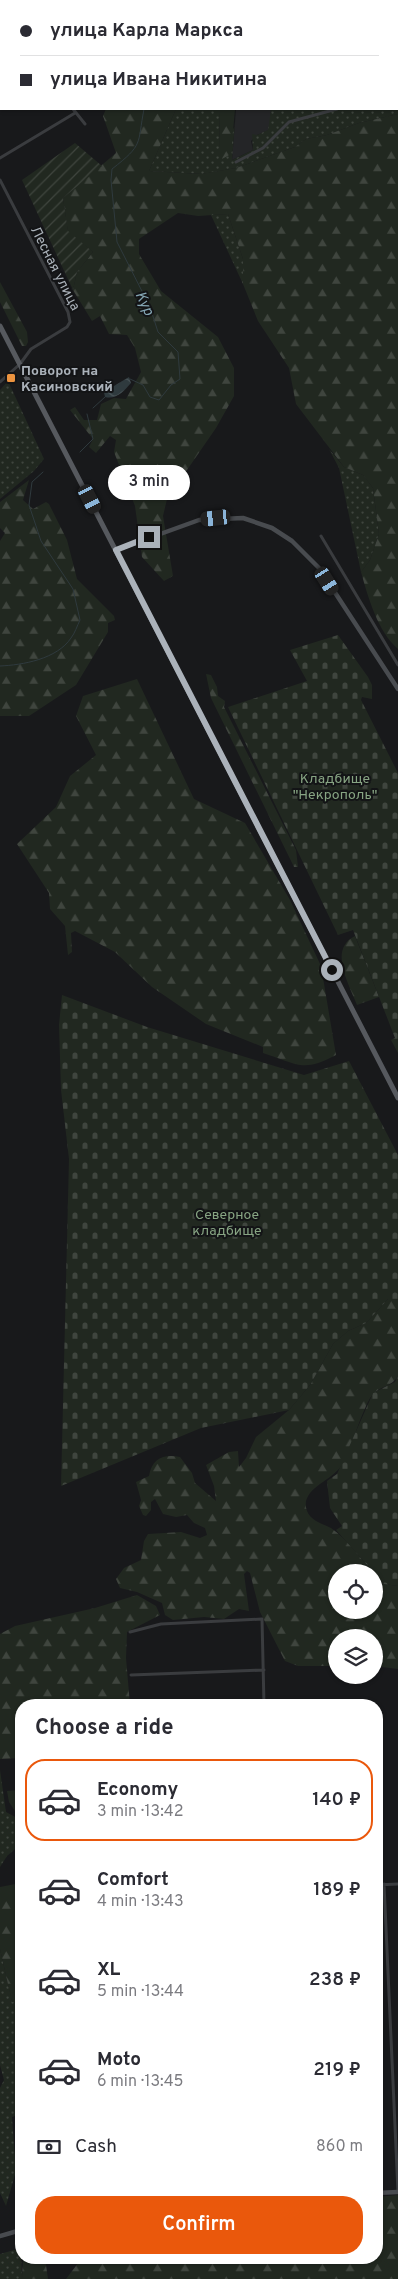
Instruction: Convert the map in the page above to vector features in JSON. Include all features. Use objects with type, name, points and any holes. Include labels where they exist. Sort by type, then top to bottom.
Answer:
[{"type":"main road","points":[[0,326],[398,1098]]},
{"type":"main road","points":[[116,550],[199,520],[243,518],[272,528],[292,540],[319,568],[398,689]]},
{"type":"main road","points":[[383,2193],[398,2192]]},
{"type":"main road","points":[[0,2236],[15,2232]]},
{"type":"street","points":[[74,110],[84,124]]},
{"type":"street","points":[[236,162],[264,148],[289,122],[333,110]]},
{"type":"street","points":[[0,158],[75,113]]},
{"type":"street","name":"Лесная улица","points":[[0,180],[70,317],[67,327],[31,349],[20,364]]},
{"type":"street","points":[[0,382],[20,364]]},
{"type":"street","points":[[321,536],[398,666]]},
{"type":"street","points":[[130,1632],[161,1624],[262,1619],[264,1699]]},
{"type":"street","points":[[132,1675],[264,1670]]},
{"type":"street","points":[[398,1884],[384,1884],[398,2192]]},
{"type":"shaded area","points":[[236,110],[271,110],[269,130],[257,135],[251,141],[253,150],[232,160]]},
{"type":"green space","points":[[106,110],[176,110],[149,171],[201,174],[236,168],[295,147],[306,139],[327,135],[359,123],[398,114],[398,649],[379,624],[361,572],[370,560],[379,534],[373,488],[363,475],[344,467],[296,404],[289,368],[258,321],[243,284],[243,259],[228,214],[198,216],[178,213],[139,239],[139,254],[161,291],[218,337],[234,368],[234,396],[216,428],[167,499],[163,516],[173,576],[164,581],[142,557],[135,506],[114,452],[116,440],[110,436],[96,453],[89,447],[93,439],[70,410],[75,407],[84,420],[97,420],[101,404],[114,398],[126,399],[141,372],[135,348],[127,335],[109,334],[100,316],[92,321],[73,290],[77,272],[93,252],[68,232],[63,198],[116,153],[103,116]]},
{"type":"green space","points":[[176,110],[219,110],[220,150],[235,127],[232,160],[253,150],[252,134],[257,135],[268,130],[271,110],[398,110],[398,114],[359,123],[327,135],[306,139],[295,147],[236,168],[202,174],[149,171]]},
{"type":"green space","points":[[219,110],[235,110],[231,154],[222,159]]},
{"type":"green space","points":[[75,143],[102,166],[63,198],[68,231],[93,252],[77,272],[73,290],[22,180]]},
{"type":"green space","points":[[228,214],[243,259],[243,284],[211,215]]},
{"type":"green space","points":[[0,282],[27,332],[28,342],[26,346],[22,346],[0,302]]},
{"type":"green space","points":[[8,381],[44,459],[34,471],[0,499],[0,390]]},
{"type":"green space","points":[[329,449],[344,467],[363,475],[373,488],[379,534],[370,560],[361,572],[339,468]]},
{"type":"green space","points":[[29,480],[23,500],[33,509],[46,502],[49,504],[67,540],[77,579],[114,616],[115,620],[108,623],[108,632],[76,685],[29,716],[0,716],[0,541],[5,533],[0,528],[0,502]]},
{"type":"green space","name":"Кладбище \"Некрополь\"","points":[[338,635],[372,685],[372,699],[362,697],[361,700],[398,773],[398,1053],[391,1040],[395,1038],[353,930],[338,935],[228,707],[307,681],[290,650]]},
{"type":"green space","points":[[206,674],[211,675],[217,687],[218,696],[225,701],[224,707],[296,850],[298,867],[294,867],[211,698]]},
{"type":"green space","points":[[137,679],[194,799],[245,823],[290,900],[321,966],[336,1055],[325,1061],[307,1065],[293,1063],[263,1053],[263,1047],[206,1024],[152,987],[115,952],[75,931],[71,933],[72,952],[68,955],[65,926],[50,909],[49,893],[17,844],[56,807],[70,776],[96,755],[76,716],[83,696]]},
{"type":"green space","points":[[355,936],[379,997],[357,1005],[343,968],[342,958],[343,949],[347,942]]},
{"type":"green space","name":"Северное кладбище","points":[[62,995],[147,1027],[304,1075],[349,1061],[398,1155],[398,1299],[388,1299],[366,1323],[348,1331],[333,1344],[310,1385],[289,1410],[201,1428],[61,1486],[69,1159],[61,1090],[59,1025]]},
{"type":"green space","points":[[388,1299],[398,1299],[398,1376],[393,1382],[374,1393],[370,1398],[341,1466],[312,1491],[306,1503],[307,1511],[311,1517],[337,1532],[366,1564],[328,1564],[328,1619],[383,1619],[383,1583],[398,1586],[398,1669],[383,1667],[383,1629],[328,1629],[328,1666],[298,1666],[285,1661],[260,1612],[250,1573],[247,1571],[244,1574],[249,1611],[239,1609],[224,1619],[204,1617],[173,1620],[165,1615],[162,1603],[137,1592],[120,1588],[116,1579],[124,1568],[141,1560],[144,1541],[148,1534],[181,1532],[200,1538],[207,1535],[205,1528],[194,1523],[187,1515],[176,1517],[163,1514],[155,1499],[151,1502],[151,1510],[146,1516],[143,1515],[139,1506],[141,1500],[136,1482],[149,1476],[156,1461],[169,1456],[180,1457],[192,1473],[195,1483],[216,1501],[214,1486],[206,1465],[229,1452],[238,1451],[239,1467],[246,1458],[256,1437],[289,1410],[310,1385],[333,1344],[348,1331],[366,1323]]},
{"type":"green space","points":[[398,1376],[398,1586],[384,1584],[383,1564],[366,1564],[336,1530],[342,1526],[330,1508],[327,1481],[337,1474],[373,1393],[395,1382]]},
{"type":"green space","points":[[137,1595],[156,1606],[160,1615],[127,1632],[126,1658],[129,1699],[15,1699],[15,1758],[0,1759],[0,1634],[15,1626],[95,1608]]},
{"type":"green space","points":[[0,1770],[6,1812],[15,1817],[15,1849],[7,1856],[0,1867]]},
{"type":"green space","points":[[15,1790],[15,1811],[9,1802],[7,1791]]},
{"type":"green space","points":[[15,1884],[15,2001],[12,2002],[0,1949],[0,1887]]},
{"type":"green space","points":[[0,1949],[12,2001],[15,2001],[15,2116],[12,2117],[15,2174],[6,2206],[0,2193],[0,2088],[4,2080],[0,2065]]},
{"type":"green space","points":[[398,2195],[398,2279],[66,2279],[77,2264],[383,2264],[383,2196]]},
{"type":"green space","points":[[15,2250],[15,2264],[22,2264],[22,2279],[0,2279],[0,2254]]},
{"type":"green space","points":[[23,2264],[46,2264],[48,2279],[22,2279]]},
{"type":"water","points":[[129,377],[131,383],[123,392],[113,397],[105,397],[104,392]]},
{"type":"waterway","name":"Кур","points":[[130,379],[143,385],[150,397],[159,400],[171,385],[180,379],[178,352],[158,332],[150,307],[117,242],[111,180],[112,169],[134,149],[139,137],[144,110]]},
{"type":"waterway","name":"Кур","points":[[93,408],[105,397]]},
{"type":"waterway","points":[[80,452],[93,439],[87,414]]},
{"type":"waterway","name":"Кур","points":[[0,666],[39,660],[57,651],[71,638],[80,620],[73,589],[41,541],[29,505],[32,482],[43,472]]},
{"type":"place","name":"Поворот на Касиновский","points":[[11,378]]},
{"type":"route","points":[[149,537],[116,550],[332,970]]}]
